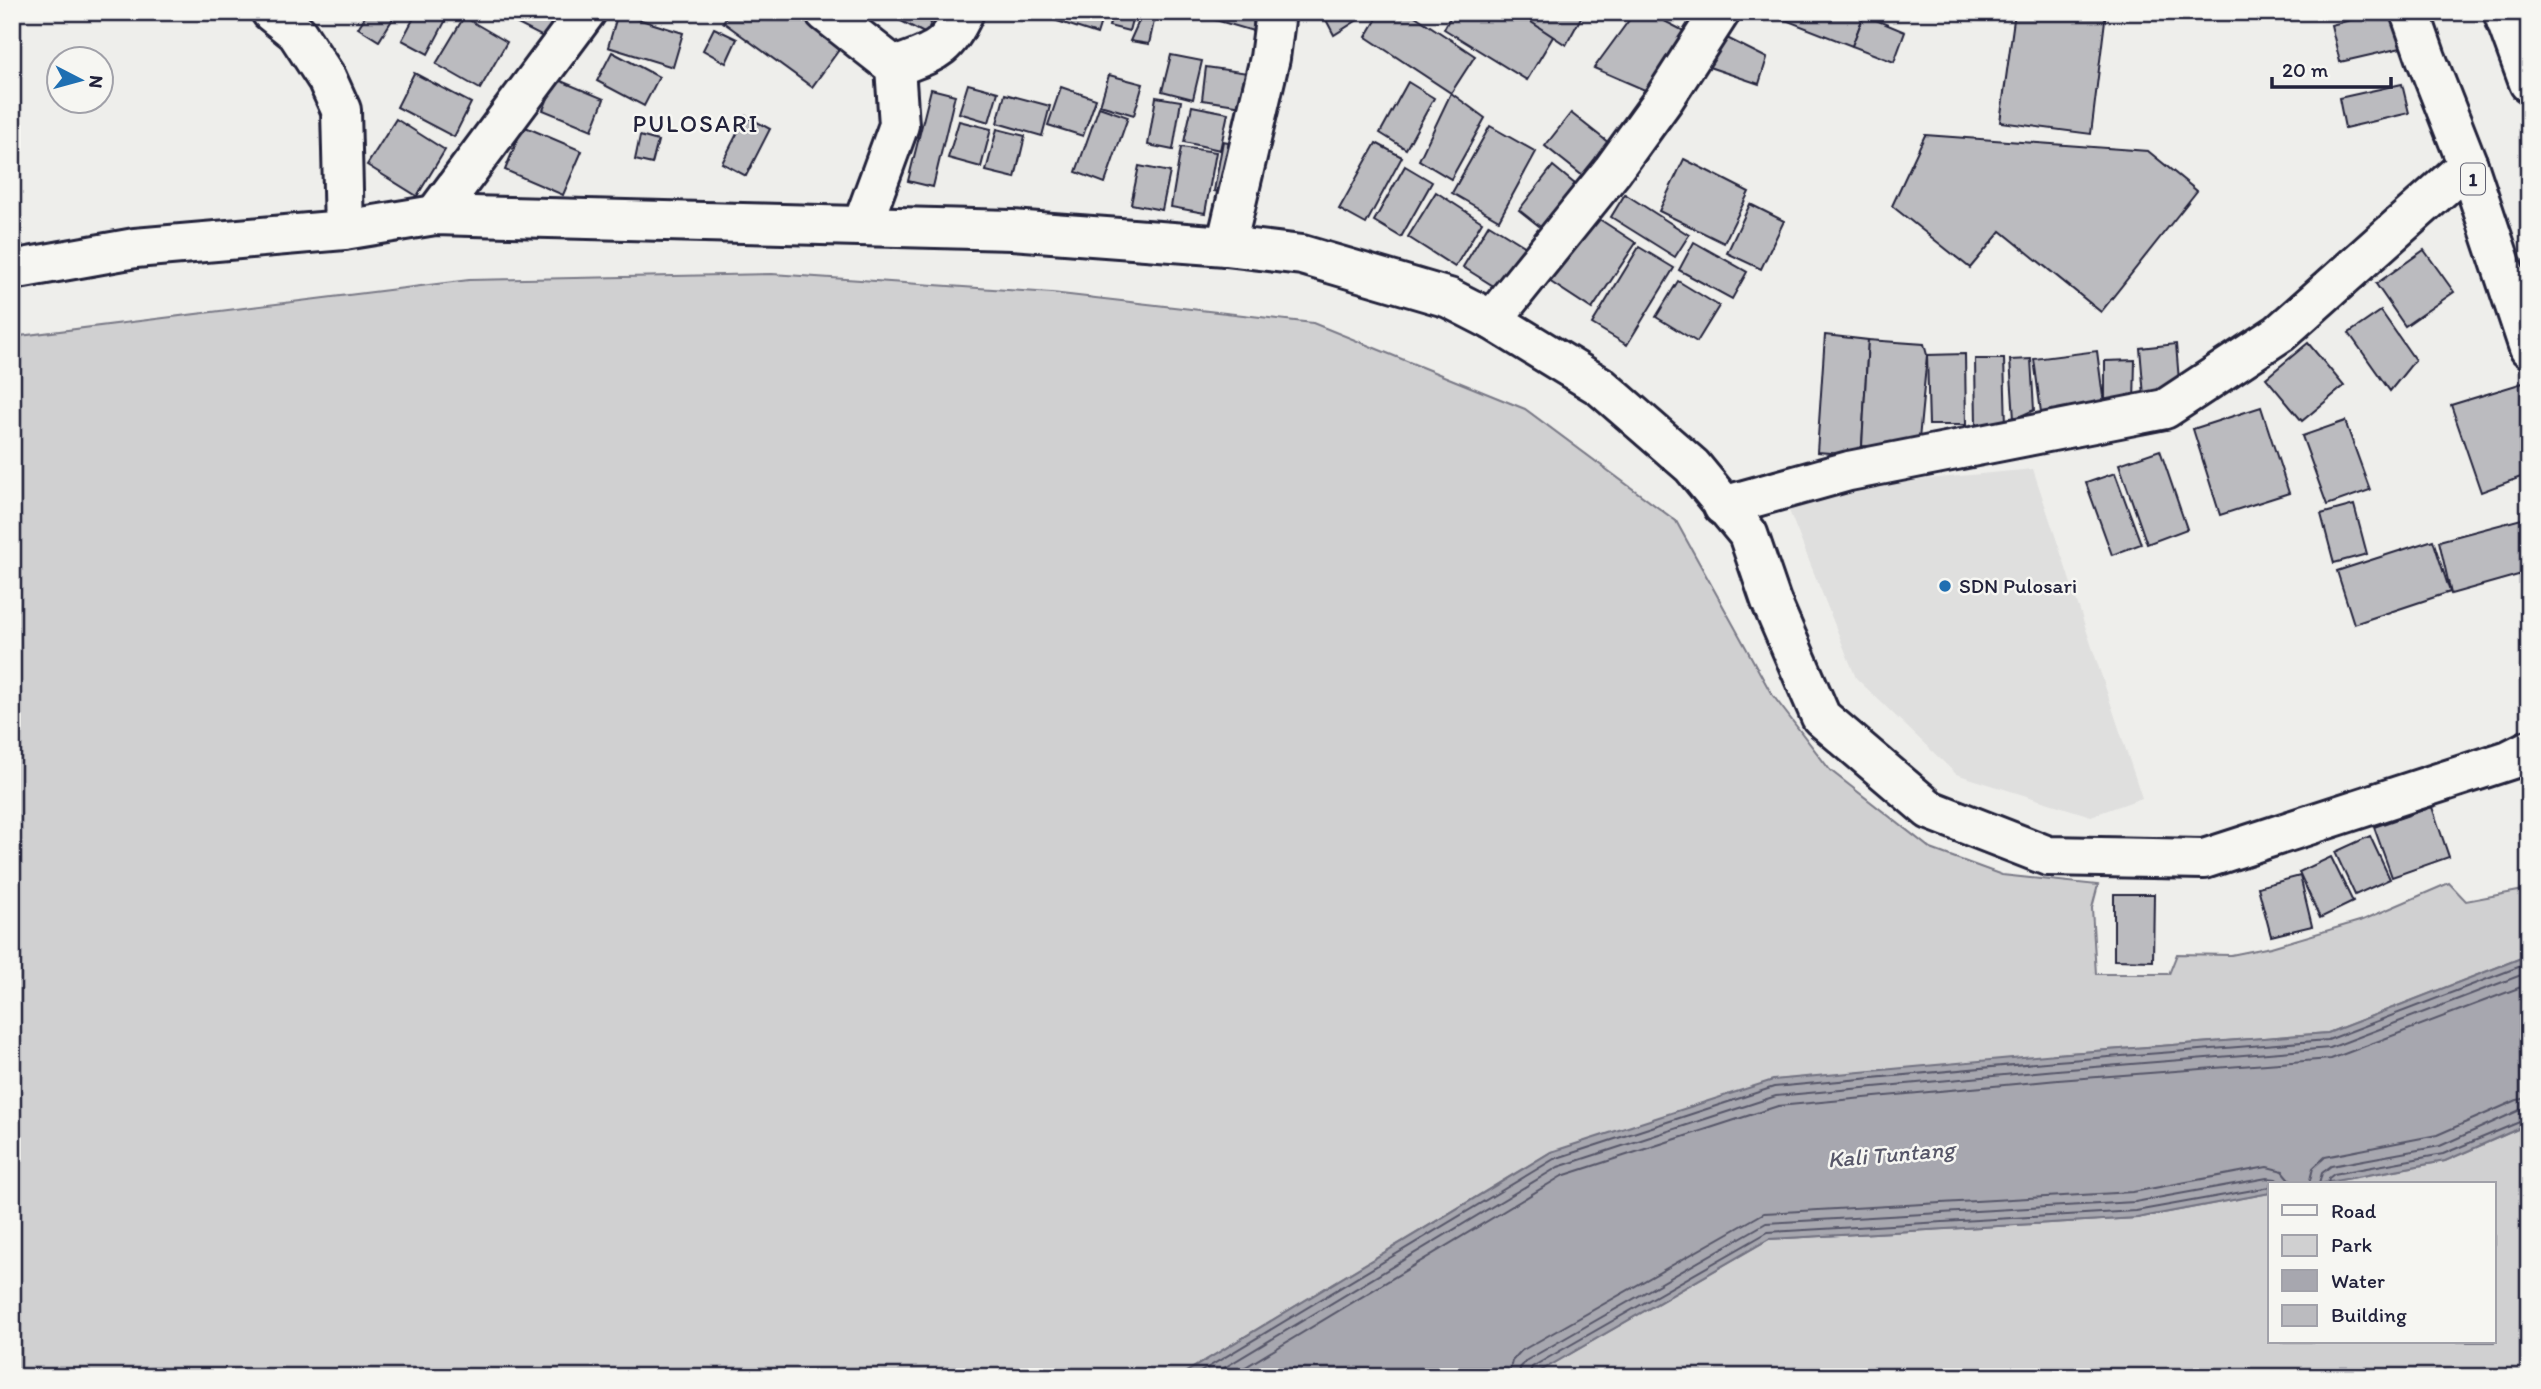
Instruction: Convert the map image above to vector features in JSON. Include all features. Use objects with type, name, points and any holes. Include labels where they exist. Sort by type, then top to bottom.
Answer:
[{"type":"main road","points":[[271,12],[297,33],[327,79],[341,110],[344,230]]},
{"type":"main road","points":[[435,215],[586,12]]},
{"type":"main road","points":[[825,12],[895,66],[899,125],[862,226]]},
{"type":"main road","points":[[895,66],[939,50],[957,28],[964,12]]},
{"type":"main road","points":[[1226,246],[1270,58],[1276,12]]},
{"type":"main road","points":[[1492,320],[1612,172],[1664,99],[1720,12]]},
{"type":"main road","name":"1","points":[[2410,12],[2468,165],[2529,348]]},
{"type":"main road","points":[[2504,12],[2529,83]]},
{"type":"main road","points":[[1723,506],[1849,471],[2165,409],[2280,333],[2468,165]]},
{"type":"main road","points":[[12,270],[135,248],[344,230],[435,215],[1012,230],[1302,254],[1449,298],[1492,320],[1600,386],[1692,466],[1748,534],[1770,601],[1821,717],[1930,810],[2048,856],[2204,859],[2510,760],[2529,751]]},
{"type":"shaded area","name":"SDN Pulosari","points":[[2033,469],[2142,798],[2091,816],[1956,774],[1856,678],[1782,493]]},
{"type":"green space","points":[[772,274],[1052,293],[1313,323],[1525,409],[1676,521],[1771,693],[1830,770],[1931,849],[2002,875],[2098,885],[2092,908],[2096,974],[2169,974],[2177,954],[2231,955],[2271,947],[2363,920],[2449,883],[2466,901],[2529,889],[2529,955],[2328,1033],[2056,1054],[1551,1152],[1178,1377],[12,1377],[12,337],[469,280]]},
{"type":"green space","points":[[2529,1124],[2529,1377],[1530,1377],[1769,1239],[2137,1218],[2268,1193],[2268,1344],[2496,1344],[2496,1182],[2329,1182],[2445,1161]]},
{"type":"water","name":"Kali Tuntang","points":[[2529,955],[2529,1124],[2445,1161],[2329,1182],[2268,1182],[2268,1193],[2137,1218],[1769,1239],[1530,1377],[1178,1377],[1551,1152],[1773,1080],[2328,1033]]},
{"type":"building","points":[[368,12],[397,12],[379,41],[358,28]]},
{"type":"building","points":[[417,12],[449,14],[428,54],[402,40]]},
{"type":"building","points":[[504,12],[560,12],[547,39],[502,16]]},
{"type":"building","points":[[730,12],[794,12],[841,47],[812,87],[723,22]]},
{"type":"building","points":[[884,12],[936,12],[926,34]]},
{"type":"building","points":[[1031,12],[1050,12],[1048,18]]},
{"type":"building","points":[[1050,12],[1104,12],[1097,34],[1048,18]]},
{"type":"building","points":[[1113,12],[1134,12],[1129,31],[1109,26]]},
{"type":"building","points":[[1143,12],[1156,12],[1149,44],[1130,41]]},
{"type":"building","points":[[1203,12],[1254,12],[1253,31],[1202,16]]},
{"type":"building","points":[[1322,12],[1370,12],[1334,35]]},
{"type":"building","points":[[1381,12],[1409,12],[1475,56],[1451,93],[1366,37]]},
{"type":"building","points":[[1453,12],[1516,12],[1554,35],[1527,80],[1444,29]]},
{"type":"building","points":[[1516,12],[1584,12],[1566,45]]},
{"type":"building","points":[[1635,12],[1647,12],[1684,31],[1654,94],[1594,68]]},
{"type":"building","points":[[1741,12],[1770,12],[1769,19]]},
{"type":"building","points":[[1865,12],[1852,46],[1770,14]]},
{"type":"building","points":[[2015,12],[2106,12],[2091,134],[2000,122]]},
{"type":"building","points":[[2392,12],[2401,48],[2340,62],[2331,25]]},
{"type":"building","points":[[618,13],[683,33],[673,67],[608,47]]},
{"type":"building","points":[[1864,15],[1905,32],[1894,62],[1852,46]]},
{"type":"building","points":[[464,17],[507,42],[480,89],[436,64]]},
{"type":"building","points":[[714,28],[737,39],[726,63],[703,50]]},
{"type":"building","points":[[1719,34],[1767,58],[1759,84],[1709,67]]},
{"type":"building","points":[[612,52],[659,77],[644,106],[597,81]]},
{"type":"building","points":[[1171,55],[1202,61],[1193,99],[1162,91]]},
{"type":"building","points":[[1206,67],[1255,74],[1250,107],[1202,100]]},
{"type":"building","points":[[414,73],[471,103],[454,137],[397,107]]},
{"type":"building","points":[[1109,75],[1143,84],[1134,115],[1100,105]]},
{"type":"building","points":[[556,79],[604,99],[592,130],[543,110]]},
{"type":"building","points":[[1408,82],[1434,98],[1406,149],[1380,133]]},
{"type":"building","points":[[968,84],[998,92],[989,122],[959,113]]},
{"type":"building","points":[[2402,84],[2409,113],[2345,128],[2339,98]]},
{"type":"building","points":[[1061,87],[1096,99],[1083,136],[1048,125]]},
{"type":"building","points":[[931,89],[955,95],[933,187],[908,181]]},
{"type":"building","points":[[1451,93],[1485,118],[1451,179],[1419,160]]},
{"type":"building","points":[[1005,94],[1050,106],[1042,136],[997,123]]},
{"type":"building","points":[[1156,97],[1181,101],[1173,150],[1148,145]]},
{"type":"building","points":[[1192,106],[1228,113],[1220,150],[1184,142]]},
{"type":"building","points":[[1099,107],[1128,117],[1105,183],[1076,172]]},
{"type":"building","points":[[1571,113],[1619,151],[1593,184],[1545,146]]},
{"type":"building","points":[[746,116],[770,129],[746,176],[722,163]]},
{"type":"building","points":[[396,119],[445,150],[417,196],[367,165]]},
{"type":"building","points":[[959,121],[991,129],[981,167],[948,158]]},
{"type":"building","points":[[523,126],[582,151],[563,195],[505,170]]},
{"type":"building","points":[[1490,126],[1536,152],[1499,220],[1452,193]]},
{"type":"building","points":[[997,129],[1025,136],[1015,178],[986,171]]},
{"type":"building","points":[[1925,135],[2148,151],[2197,191],[2101,312],[2001,231],[1970,268],[1892,206]]},
{"type":"building","points":[[640,136],[658,141],[652,164],[635,160]]},
{"type":"building","points":[[1223,141],[1250,146],[1240,197],[1214,191]]},
{"type":"building","points":[[1376,143],[1402,157],[1366,224],[1339,209]]},
{"type":"building","points":[[1181,147],[1216,152],[1205,213],[1171,207]]},
{"type":"building","points":[[1684,159],[1749,192],[1724,243],[1659,211]]},
{"type":"building","points":[[1139,166],[1170,172],[1162,210],[1131,204]]},
{"type":"building","points":[[1405,166],[1432,182],[1401,237],[1374,221]]},
{"type":"building","points":[[1553,166],[1587,194],[1553,237],[1519,210]]},
{"type":"building","points":[[1436,192],[1482,222],[1455,267],[1408,237]]},
{"type":"building","points":[[1625,194],[1689,235],[1675,257],[1611,217]]},
{"type":"building","points":[[1750,204],[1784,221],[1761,269],[1727,253]]},
{"type":"building","points":[[1590,213],[1636,243],[1592,309],[1546,279]]},
{"type":"building","points":[[1489,224],[1534,252],[1508,295],[1463,267]]},
{"type":"building","points":[[1694,242],[1747,272],[1732,299],[1679,270]]},
{"type":"building","points":[[1639,247],[1674,268],[1627,345],[1592,324]]},
{"type":"building","points":[[2424,250],[2454,292],[2405,326],[2376,284]]},
{"type":"building","points":[[1678,281],[1719,306],[1697,342],[1656,317]]},
{"type":"building","points":[[2381,311],[2415,360],[2390,391],[2349,333]]},
{"type":"building","points":[[1825,335],[1868,340],[1862,446],[1857,455],[1817,452]]},
{"type":"building","points":[[1868,340],[1924,344],[1927,355],[1918,450],[1862,446]]},
{"type":"building","points":[[2308,343],[2344,386],[2302,421],[2266,378]]},
{"type":"building","points":[[2176,344],[2180,393],[2144,396],[2140,348]]},
{"type":"building","points":[[2097,351],[2105,412],[2042,420],[2034,359]]},
{"type":"building","points":[[1965,354],[1966,425],[1929,425],[1927,355]]},
{"type":"building","points":[[1975,359],[2004,359],[2006,425],[1976,426]]},
{"type":"building","points":[[2031,359],[2034,410],[2014,419],[2010,360]]},
{"type":"building","points":[[2135,360],[2134,404],[2105,412],[2105,361]]},
{"type":"building","points":[[2526,382],[2529,393],[2529,474],[2481,492],[2451,405]]},
{"type":"building","points":[[2261,407],[2289,493],[2220,515],[2193,429]]},
{"type":"building","points":[[2345,421],[2370,490],[2327,505],[2302,436]]},
{"type":"building","points":[[2160,450],[2187,529],[2147,544],[2119,464]]},
{"type":"building","points":[[2115,473],[2141,544],[2112,555],[2086,483]]},
{"type":"building","points":[[2354,505],[2367,554],[2334,563],[2321,514]]},
{"type":"building","points":[[2529,517],[2529,572],[2451,594],[2439,541]]},
{"type":"building","points":[[2433,540],[2450,592],[2354,624],[2337,571]]},
{"type":"building","points":[[2432,807],[2449,857],[2392,877],[2374,827]]},
{"type":"building","points":[[2370,836],[2390,879],[2355,895],[2335,852]]},
{"type":"building","points":[[2331,857],[2353,902],[2320,918],[2299,872]]},
{"type":"building","points":[[2300,876],[2312,926],[2271,936],[2258,887]]},
{"type":"building","points":[[2114,894],[2154,894],[2153,961],[2114,960]]},
{"type":"place","name":"SDN Pulosari","points":[[1945,586]]},
{"type":"district","name":"PULOSARI","points":[[696,124]]}]
